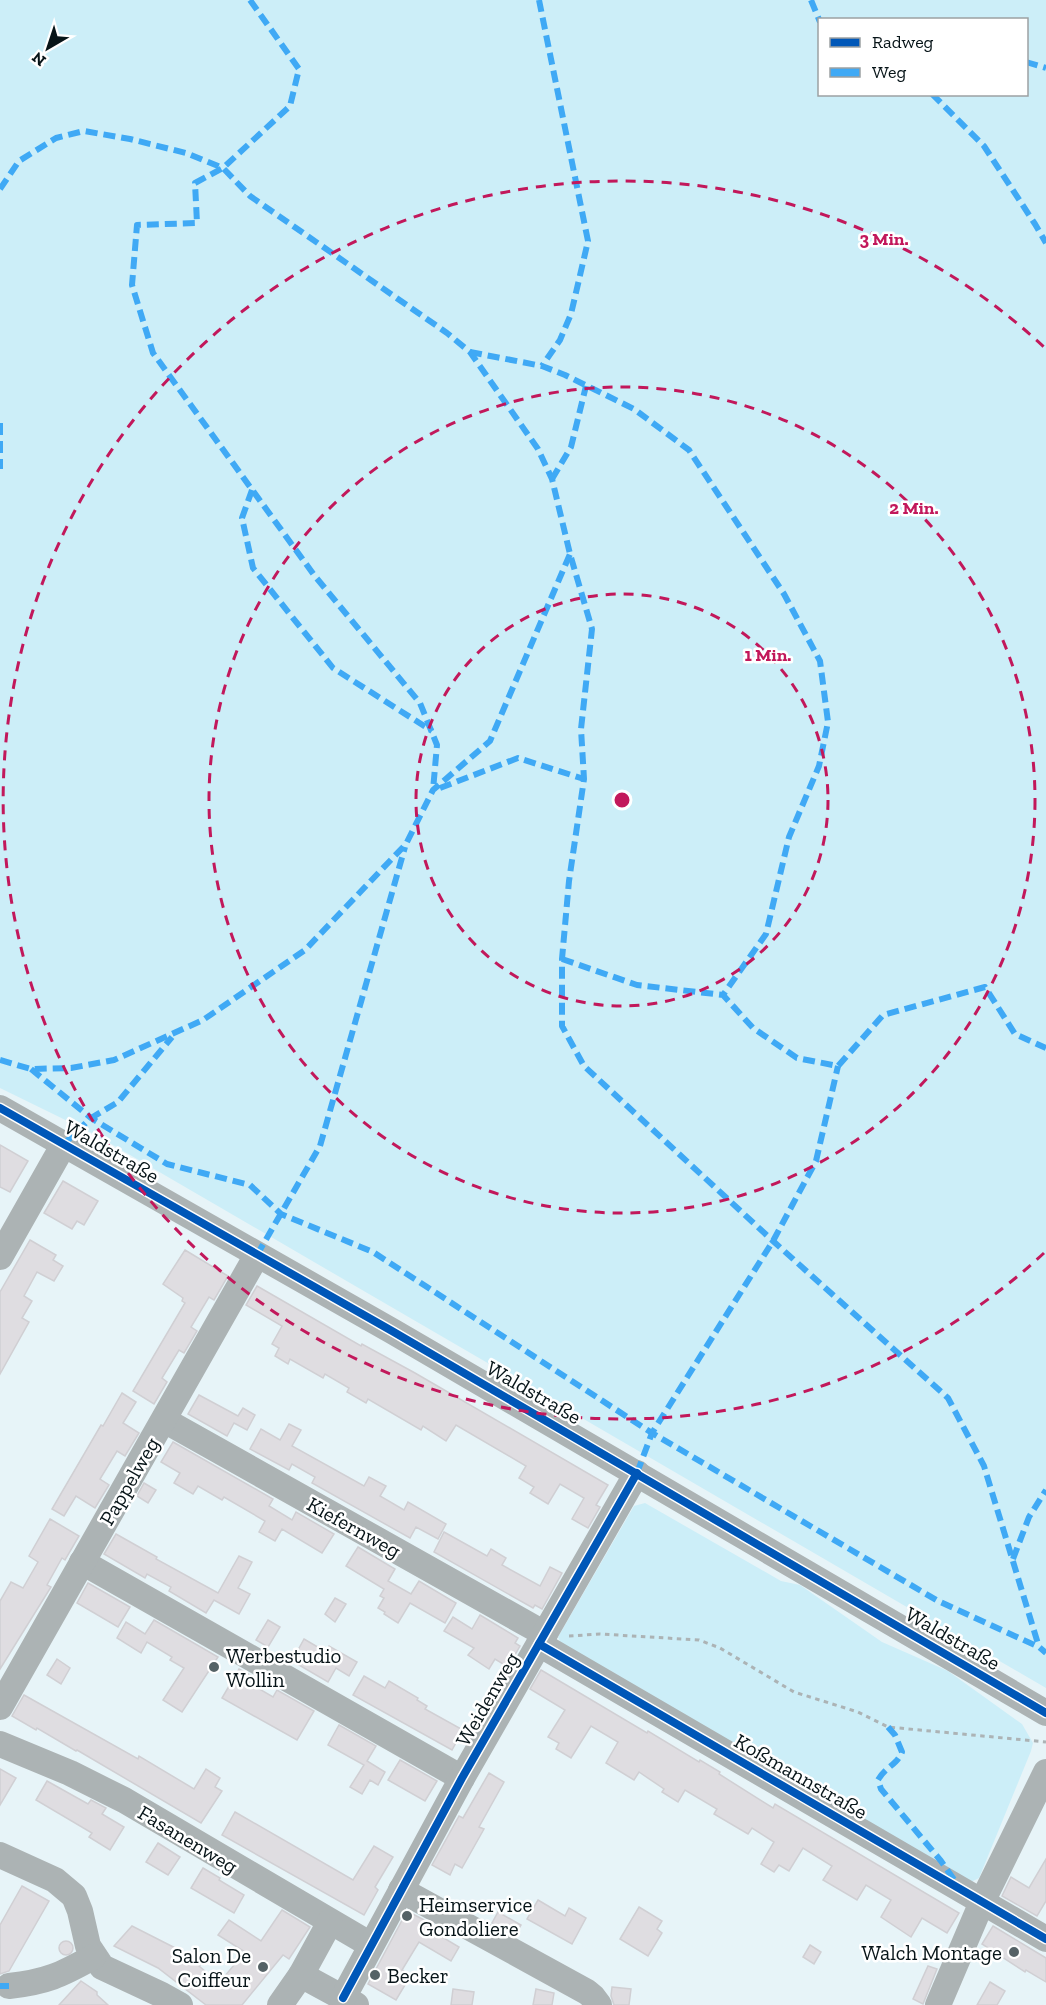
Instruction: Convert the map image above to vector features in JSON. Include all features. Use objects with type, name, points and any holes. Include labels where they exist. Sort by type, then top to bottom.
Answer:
[{"type":"street","name":"Waldstraße","points":[[0,1108],[638,1473],[1046,1713]]},
{"type":"street","points":[[0,1257],[64,1144]]},
{"type":"street","name":"Pappelweg","points":[[0,1707],[257,1255]]},
{"type":"street","name":"Kiefernweg","points":[[164,1420],[542,1638]]},
{"type":"street","name":"Weidenweg","points":[[349,2001],[370,1945],[462,1778],[638,1473]]},
{"type":"street","points":[[82,1562],[462,1778]]},
{"type":"street","name":"Koßmannstraße","points":[[542,1638],[1046,1939]]},
{"type":"street","name":"Fasanenweg","points":[[0,1744],[70,1773],[124,1800],[370,1945]]},
{"type":"street","points":[[938,2005],[982,1902],[1046,1772]]},
{"type":"street","points":[[0,1855],[55,1881],[74,1896],[80,1911],[87,1946],[102,1967],[180,2005]]},
{"type":"street","points":[[401,1890],[587,1992],[599,2005]]},
{"type":"street","points":[[280,2005],[301,1975],[330,1922]]},
{"type":"street","points":[[9,1986],[37,1983],[61,1975],[93,1957]]},
{"type":"street","points":[[301,1975],[349,2001]]},
{"type":"path","points":[[542,1638],[600,1634],[699,1640],[720,1648],[794,1692],[858,1712],[888,1727],[1046,1742]]},
{"type":"shaded area","points":[[0,0],[1046,0],[1046,1688],[94,1134],[0,1088]]},
{"type":"shaded area","points":[[645,1503],[781,1581],[800,1585],[882,1642],[948,1671],[1022,1724],[1033,1743],[1031,1751],[979,1878],[971,1882],[565,1653],[558,1637],[634,1506]]},
{"type":"building","points":[[0,1145],[28,1161],[10,1192],[0,1187]]},
{"type":"building","points":[[63,1181],[98,1201],[84,1225],[77,1221],[72,1229],[44,1213]]},
{"type":"building","points":[[30,1240],[56,1255],[53,1260],[63,1266],[54,1281],[37,1272],[24,1296],[32,1301],[22,1318],[29,1322],[0,1374],[0,1292]]},
{"type":"building","points":[[185,1250],[228,1276],[214,1300],[209,1297],[191,1327],[197,1331],[184,1353],[179,1350],[162,1378],[167,1382],[154,1404],[133,1391],[185,1303],[182,1301],[183,1298],[163,1284]]},
{"type":"building","points":[[257,1286],[361,1346],[362,1344],[415,1373],[608,1485],[596,1505],[600,1507],[588,1528],[572,1519],[584,1498],[560,1484],[548,1504],[530,1493],[534,1487],[519,1478],[526,1466],[456,1425],[446,1441],[423,1426],[421,1430],[368,1399],[366,1403],[347,1392],[349,1388],[325,1374],[323,1378],[290,1359],[288,1364],[275,1356],[279,1348],[272,1344],[282,1326],[246,1305]]},
{"type":"building","points":[[122,1393],[136,1402],[123,1423],[139,1433],[125,1456],[117,1451],[100,1479],[109,1485],[95,1508],[76,1496],[64,1516],[52,1509]]},
{"type":"building","points":[[199,1395],[238,1416],[243,1408],[255,1415],[247,1430],[234,1423],[227,1436],[188,1414]]},
{"type":"building","points":[[289,1424],[301,1430],[292,1446],[364,1486],[369,1477],[386,1486],[380,1496],[404,1510],[408,1502],[446,1524],[438,1539],[416,1527],[410,1538],[312,1483],[315,1477],[292,1464],[289,1470],[250,1449],[261,1429],[280,1440]]},
{"type":"building","points":[[173,1442],[273,1499],[269,1506],[292,1520],[296,1512],[334,1534],[322,1553],[282,1529],[275,1541],[259,1532],[265,1521],[224,1497],[222,1500],[198,1486],[193,1494],[174,1483],[180,1473],[161,1462]]},
{"type":"building","points":[[144,1483],[156,1490],[148,1503],[137,1496]]},
{"type":"building","points":[[50,1519],[79,1536],[65,1560],[62,1558],[47,1585],[51,1587],[0,1669],[0,1601],[11,1582],[23,1588],[38,1562],[29,1556]]},
{"type":"building","points":[[444,1532],[487,1556],[491,1549],[506,1558],[502,1565],[540,1586],[550,1567],[562,1573],[542,1609],[535,1605],[533,1608],[434,1552]]},
{"type":"building","points":[[116,1534],[218,1593],[239,1556],[252,1562],[238,1588],[250,1594],[239,1614],[214,1600],[206,1613],[169,1591],[171,1587],[147,1574],[145,1578],[104,1554]]},
{"type":"building","points":[[358,1547],[395,1569],[388,1581],[411,1594],[419,1581],[456,1603],[445,1623],[410,1603],[398,1623],[384,1614],[385,1612],[378,1608],[384,1598],[380,1596],[384,1589],[346,1566]]},
{"type":"building","points":[[88,1583],[130,1607],[118,1627],[77,1603]]},
{"type":"building","points":[[335,1598],[346,1604],[335,1622],[325,1614]]},
{"type":"building","points":[[480,1615],[518,1638],[515,1643],[520,1646],[508,1667],[495,1659],[489,1669],[468,1655],[474,1648],[444,1631],[453,1617],[472,1629]]},
{"type":"building","points":[[154,1620],[218,1657],[182,1712],[163,1700],[184,1668],[170,1660],[172,1657],[147,1642],[141,1653],[117,1638],[126,1622],[145,1634]]},
{"type":"building","points":[[268,1620],[280,1627],[268,1647],[256,1640]]},
{"type":"building","points":[[304,1639],[326,1652],[329,1646],[357,1662],[349,1676],[336,1668],[328,1682],[292,1661]]},
{"type":"building","points":[[57,1659],[70,1668],[61,1684],[47,1675]]},
{"type":"building","points":[[239,1669],[252,1676],[249,1683],[273,1697],[277,1690],[314,1711],[297,1740],[222,1698]]},
{"type":"building","points":[[541,1670],[647,1733],[648,1731],[699,1762],[700,1760],[773,1808],[775,1804],[959,1913],[947,1933],[922,1918],[911,1937],[881,1917],[891,1900],[866,1885],[857,1900],[823,1880],[832,1866],[803,1848],[789,1871],[779,1865],[774,1872],[761,1864],[774,1842],[752,1828],[748,1834],[714,1814],[717,1809],[685,1790],[678,1802],[662,1792],[664,1789],[639,1772],[634,1780],[606,1763],[618,1742],[591,1726],[571,1758],[556,1749],[559,1743],[548,1737],[565,1710],[530,1689]]},
{"type":"building","points":[[364,1676],[385,1688],[389,1681],[418,1698],[417,1700],[427,1706],[425,1709],[463,1730],[452,1750],[353,1695]]},
{"type":"building","points":[[24,1695],[138,1759],[139,1756],[194,1789],[206,1769],[220,1778],[215,1787],[222,1791],[201,1823],[77,1750],[12,1716]]},
{"type":"building","points":[[339,1725],[376,1746],[367,1761],[385,1772],[378,1785],[370,1780],[362,1794],[350,1787],[364,1765],[328,1745]]},
{"type":"building","points":[[400,1760],[437,1781],[425,1801],[388,1780]]},
{"type":"building","points":[[0,1769],[16,1778],[0,1805]]},
{"type":"building","points":[[489,1773],[504,1782],[479,1827],[484,1829],[462,1868],[455,1864],[450,1875],[432,1865],[459,1816],[463,1818]]},
{"type":"building","points":[[47,1781],[88,1804],[91,1800],[106,1808],[102,1814],[124,1827],[110,1850],[89,1837],[92,1833],[36,1800]]},
{"type":"building","points":[[235,1812],[353,1880],[374,1846],[393,1857],[375,1887],[378,1890],[364,1915],[222,1835]]},
{"type":"building","points":[[158,1843],[180,1857],[168,1875],[146,1862]]},
{"type":"building","points":[[1046,1859],[1046,1901],[1037,1916],[1002,1896],[1011,1877],[1029,1888]]},
{"type":"building","points":[[203,1868],[244,1895],[234,1913],[191,1888]]},
{"type":"building","points":[[22,1886],[49,1901],[9,1971],[0,1974],[0,1925]]},
{"type":"building","points":[[538,1900],[565,1916],[569,1908],[586,1918],[572,1944],[527,1919]]},
{"type":"building","points":[[639,1907],[662,1921],[657,1929],[662,1933],[648,1956],[620,1939]]},
{"type":"building","points":[[282,1910],[310,1927],[289,1959],[283,1955],[242,2005],[206,2005],[158,1968],[114,1946],[132,1926],[191,1956],[195,1951],[205,1960],[199,1966],[219,1983],[245,1952],[218,1935],[229,1920],[261,1941]]},
{"type":"building","points":[[407,1911],[430,1923],[427,1928],[459,1947],[451,1961],[419,1942],[402,1970],[411,1975],[396,2000],[368,1984]]},
{"type":"building","points":[[498,1912],[521,1925],[515,1935],[492,1923]]},
{"type":"building","points":[[993,1926],[1046,1958],[1046,1982],[1026,1970],[1025,1972],[982,1944]]},
{"type":"building","points":[[66,1941],[71,1943],[73,1948],[71,1953],[66,1955],[61,1953],[59,1948],[61,1943]]},
{"type":"building","points":[[810,1945],[821,1952],[814,1964],[803,1957]]},
{"type":"building","points":[[928,1966],[937,1969],[923,2004],[913,1999]]},
{"type":"building","points":[[81,1981],[97,1992],[97,1995],[108,2005],[59,2005]]},
{"type":"building","points":[[990,1982],[1005,1991],[997,2005],[977,2005]]},
{"type":"building","points":[[612,1987],[631,1989],[629,2005],[614,2005],[611,1996]]},
{"type":"building","points":[[453,1989],[474,1992],[472,2005],[451,2005]]},
{"type":"building","points":[[536,1989],[554,1993],[552,2005],[533,2005]]},
{"type":"marked path","points":[[250,0],[299,69],[290,106],[223,168],[195,183],[197,223],[137,225],[132,285],[153,353],[314,575],[420,703],[437,745],[433,790]]},
{"type":"marked path","points":[[539,0],[588,241],[571,314],[560,340],[542,366]]},
{"type":"marked path","points":[[811,0],[818,18]]},
{"type":"marked path","points":[[1028,63],[1046,68]]},
{"type":"marked path","points":[[934,96],[984,146],[1046,243]]},
{"type":"marked path","points":[[0,189],[19,161],[56,138],[84,131],[130,139],[186,153],[223,168],[250,196],[447,333],[470,352],[538,449],[552,479],[570,554],[592,629],[581,729],[584,779],[569,881],[562,959],[562,1026],[584,1066],[773,1241],[948,1398],[984,1466],[1039,1647]]},
{"type":"marked path","points":[[470,352],[542,366],[565,375],[634,409],[689,450],[784,594],[820,661],[828,722],[819,766],[789,837],[766,934],[723,995]]},
{"type":"marked path","points":[[552,479],[571,447],[586,386]]},
{"type":"marked path","points":[[0,423],[0,469]]},
{"type":"marked path","points":[[252,490],[242,518],[253,568],[333,668],[432,731]]},
{"type":"marked path","points":[[0,1060],[31,1069],[71,1068],[114,1060],[203,1020],[305,950],[406,844],[433,790],[490,741],[570,554]]},
{"type":"marked path","points":[[440,788],[518,758],[584,779]]},
{"type":"marked path","points":[[257,1255],[320,1146],[405,847]]},
{"type":"marked path","points":[[562,959],[637,985],[723,995],[753,1028],[797,1058],[838,1066],[883,1015],[985,987],[1015,1034],[1046,1048]]},
{"type":"marked path","points":[[64,1144],[91,1118],[118,1102],[172,1037]]},
{"type":"marked path","points":[[637,1473],[652,1433],[773,1241],[816,1161],[838,1066]]},
{"type":"marked path","points":[[31,1069],[91,1118],[167,1164],[250,1185],[281,1214],[373,1252],[652,1433],[938,1601],[1039,1647],[1046,1653]]},
{"type":"marked path","points":[[1013,1559],[1029,1517],[1046,1490]]},
{"type":"marked path","points":[[888,1727],[895,1735],[902,1752],[878,1780],[881,1789],[941,1861],[957,1884]]},
{"type":"marked path","points":[[0,1986],[9,1986]]},
{"type":"cycle path","points":[[0,1108],[392,1331],[1046,1713]]},
{"type":"cycle path","points":[[343,1998],[462,1778],[637,1473]]},
{"type":"cycle path","points":[[539,1644],[1046,1939]]},
{"type":"place","name":"Werbestudio Wollin","points":[[214,1667]]},
{"type":"place","name":"Heimservice Gondoliere","points":[[407,1916]]},
{"type":"place","name":"Walch Montage","points":[[1014,1952]]},
{"type":"place","name":"Salon De Coiffeur","points":[[263,1967]]},
{"type":"place","name":"Becker","points":[[375,1975]]}]
